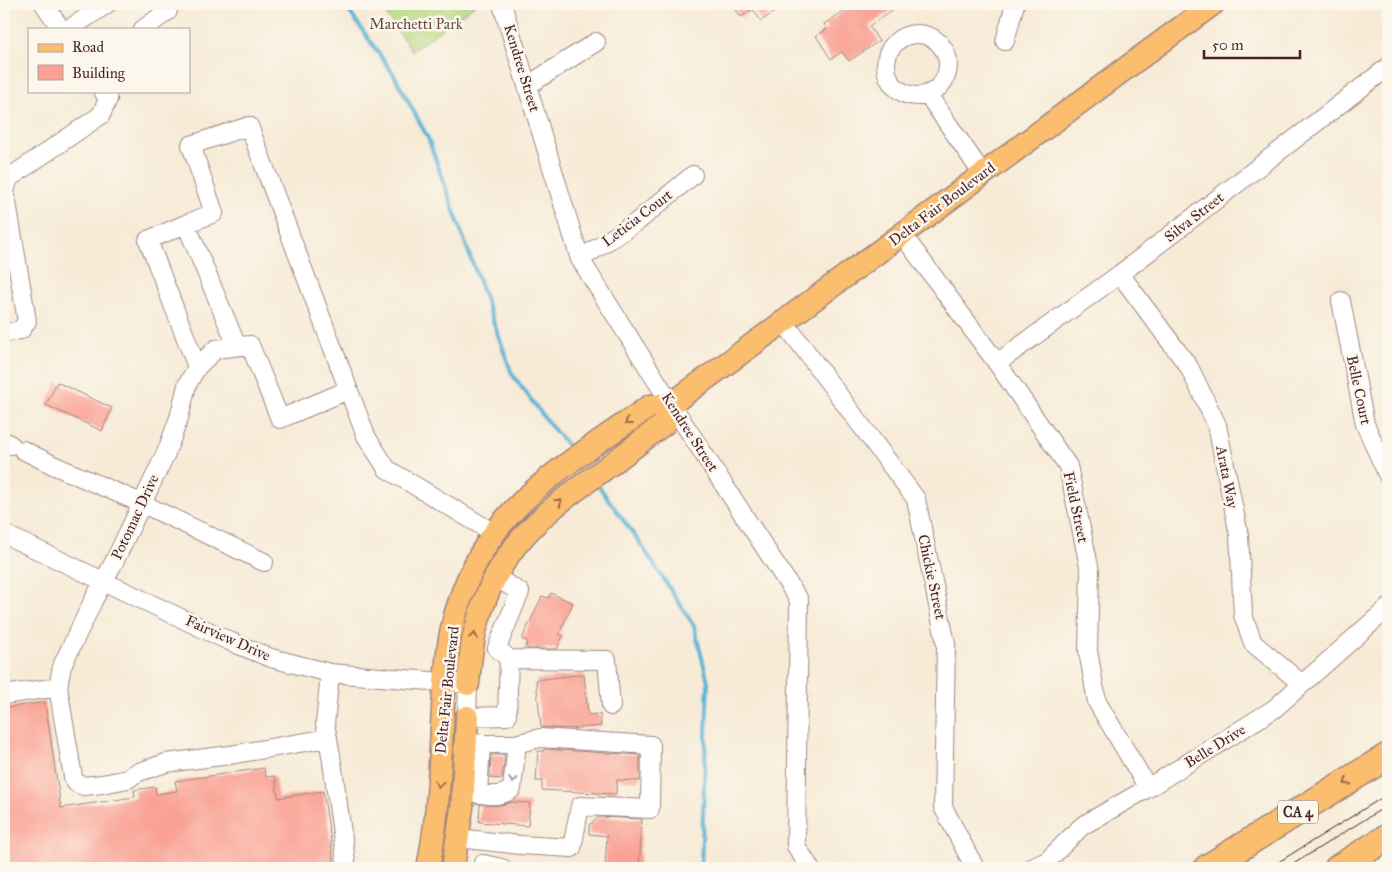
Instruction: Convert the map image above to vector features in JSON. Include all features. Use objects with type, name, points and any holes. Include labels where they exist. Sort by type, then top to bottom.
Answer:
[{"type":"highway","name":"CA 4","points":[[1207,868],[1388,756]]},
{"type":"highway","points":[[1338,868],[1388,837]]},
{"type":"main road","name":"Delta Fair Boulevard","points":[[428,868],[437,809],[445,683],[450,639],[458,605],[478,558],[494,533],[524,500],[557,472],[650,406],[671,404],[1213,4]]},
{"type":"main road","name":"Delta Fair Boulevard","points":[[468,684],[476,626],[496,577],[516,545],[533,525],[566,496],[664,424],[671,404]]},
{"type":"main road","name":"Delta Fair Boulevard","points":[[453,868],[458,838],[471,791],[473,743],[467,717]]},
{"type":"street","points":[[44,4],[60,28]]},
{"type":"street","points":[[71,28],[107,4]]},
{"type":"street","points":[[144,28],[168,11],[163,4]]},
{"type":"street","name":"Kendree Street","points":[[502,4],[580,259],[671,404],[799,600],[796,846],[810,868]]},
{"type":"street","points":[[1005,41],[1015,4]]},
{"type":"street","points":[[906,35],[926,35],[942,46],[949,64],[943,83],[928,95],[908,96],[892,85],[885,66],[891,47],[906,35]]},
{"type":"street","points":[[527,86],[596,42]]},
{"type":"street","name":"Silva Street","points":[[997,363],[1120,274],[1388,67]]},
{"type":"street","points":[[4,333],[21,330],[27,322],[5,191],[9,178],[101,115],[108,100],[103,92]]},
{"type":"street","points":[[928,95],[982,173]]},
{"type":"street","points":[[197,367],[148,240],[214,213],[191,145],[249,126],[366,436],[387,469],[494,533]]},
{"type":"street","name":"Leticia Court","points":[[580,259],[638,221],[693,175]]},
{"type":"street","points":[[186,224],[237,346],[250,345],[280,419],[348,390]]},
{"type":"street","name":"Field Street","points":[[902,234],[997,363],[1068,466],[1090,571],[1088,651],[1096,702],[1148,788]]},
{"type":"street","name":"Arata Way","points":[[1120,274],[1190,367],[1217,425],[1239,535],[1243,615],[1253,643],[1302,684]]},
{"type":"street","name":"Belle Court","points":[[1341,301],[1365,424],[1388,476]]},
{"type":"street","name":"Chickie Street","points":[[784,322],[916,500],[946,644],[943,807],[975,868]]},
{"type":"street","name":"Potomac Drive","points":[[58,687],[62,666],[166,453],[179,418],[187,386],[197,367],[216,348],[237,346]]},
{"type":"street","points":[[13,445],[55,466],[141,503],[264,562]]},
{"type":"street","name":"Fairview Drive","points":[[4,534],[252,651],[289,664],[330,673],[468,684]]},
{"type":"street","points":[[496,577],[520,592],[497,648],[509,659],[607,660],[611,706]]},
{"type":"street","name":"Belle Drive","points":[[1032,868],[1047,861],[1082,826],[1148,788],[1274,709],[1388,608]]},
{"type":"street","points":[[467,717],[507,716],[509,659]]},
{"type":"street","points":[[330,673],[325,724],[347,868]]},
{"type":"street","name":"Delta Fair Boulevard","points":[[467,717],[468,684]]},
{"type":"street","points":[[4,695],[58,687],[72,777],[76,783],[84,786],[128,779],[136,773],[166,763],[230,755],[328,738]]},
{"type":"street","points":[[458,838],[520,845],[572,848],[580,806],[650,809],[651,745],[540,738],[515,744],[473,743]]},
{"type":"street","points":[[471,791],[506,794],[512,789],[516,753],[515,744]]},
{"type":"street","points":[[481,868],[483,864],[502,868]]},
{"type":"green space","name":"Marchetti Park","points":[[379,4],[476,4],[412,51]]},
{"type":"building","points":[[732,4],[787,4],[761,21],[753,9],[741,17]]},
{"type":"building","points":[[854,4],[901,4],[869,26],[879,41],[849,61],[842,52],[831,59],[816,36],[827,29],[824,24]]},
{"type":"building","points":[[57,382],[112,408],[102,431],[46,405]]},
{"type":"building","points":[[551,593],[573,603],[559,634],[563,636],[557,649],[529,649],[525,647],[528,642],[522,639],[542,596],[548,598]]},
{"type":"building","points":[[584,674],[588,715],[600,714],[601,726],[568,729],[541,727],[536,680]]},
{"type":"building","points":[[45,702],[61,808],[135,797],[134,790],[155,787],[156,794],[177,791],[175,781],[264,768],[266,777],[275,776],[278,798],[323,791],[335,868],[4,868],[4,708]]},
{"type":"building","points":[[544,749],[640,755],[640,781],[617,780],[616,794],[542,790],[542,781],[536,781],[538,751],[544,751]]},
{"type":"building","points":[[491,755],[505,755],[502,779],[490,778]]},
{"type":"building","points":[[512,802],[530,803],[528,826],[479,822],[480,804],[496,806]]},
{"type":"building","points":[[599,817],[642,819],[639,868],[605,868],[607,836],[589,834],[589,825]]},
{"type":"waterway","points":[[344,4],[394,75],[428,138],[512,374],[549,424],[571,449]]},
{"type":"waterway","points":[[600,488],[640,543],[694,626],[708,682],[701,868]]},
{"type":"tram line","points":[[1269,868],[1388,794]]},
{"type":"tram line","points":[[1287,868],[1388,805]]}]
